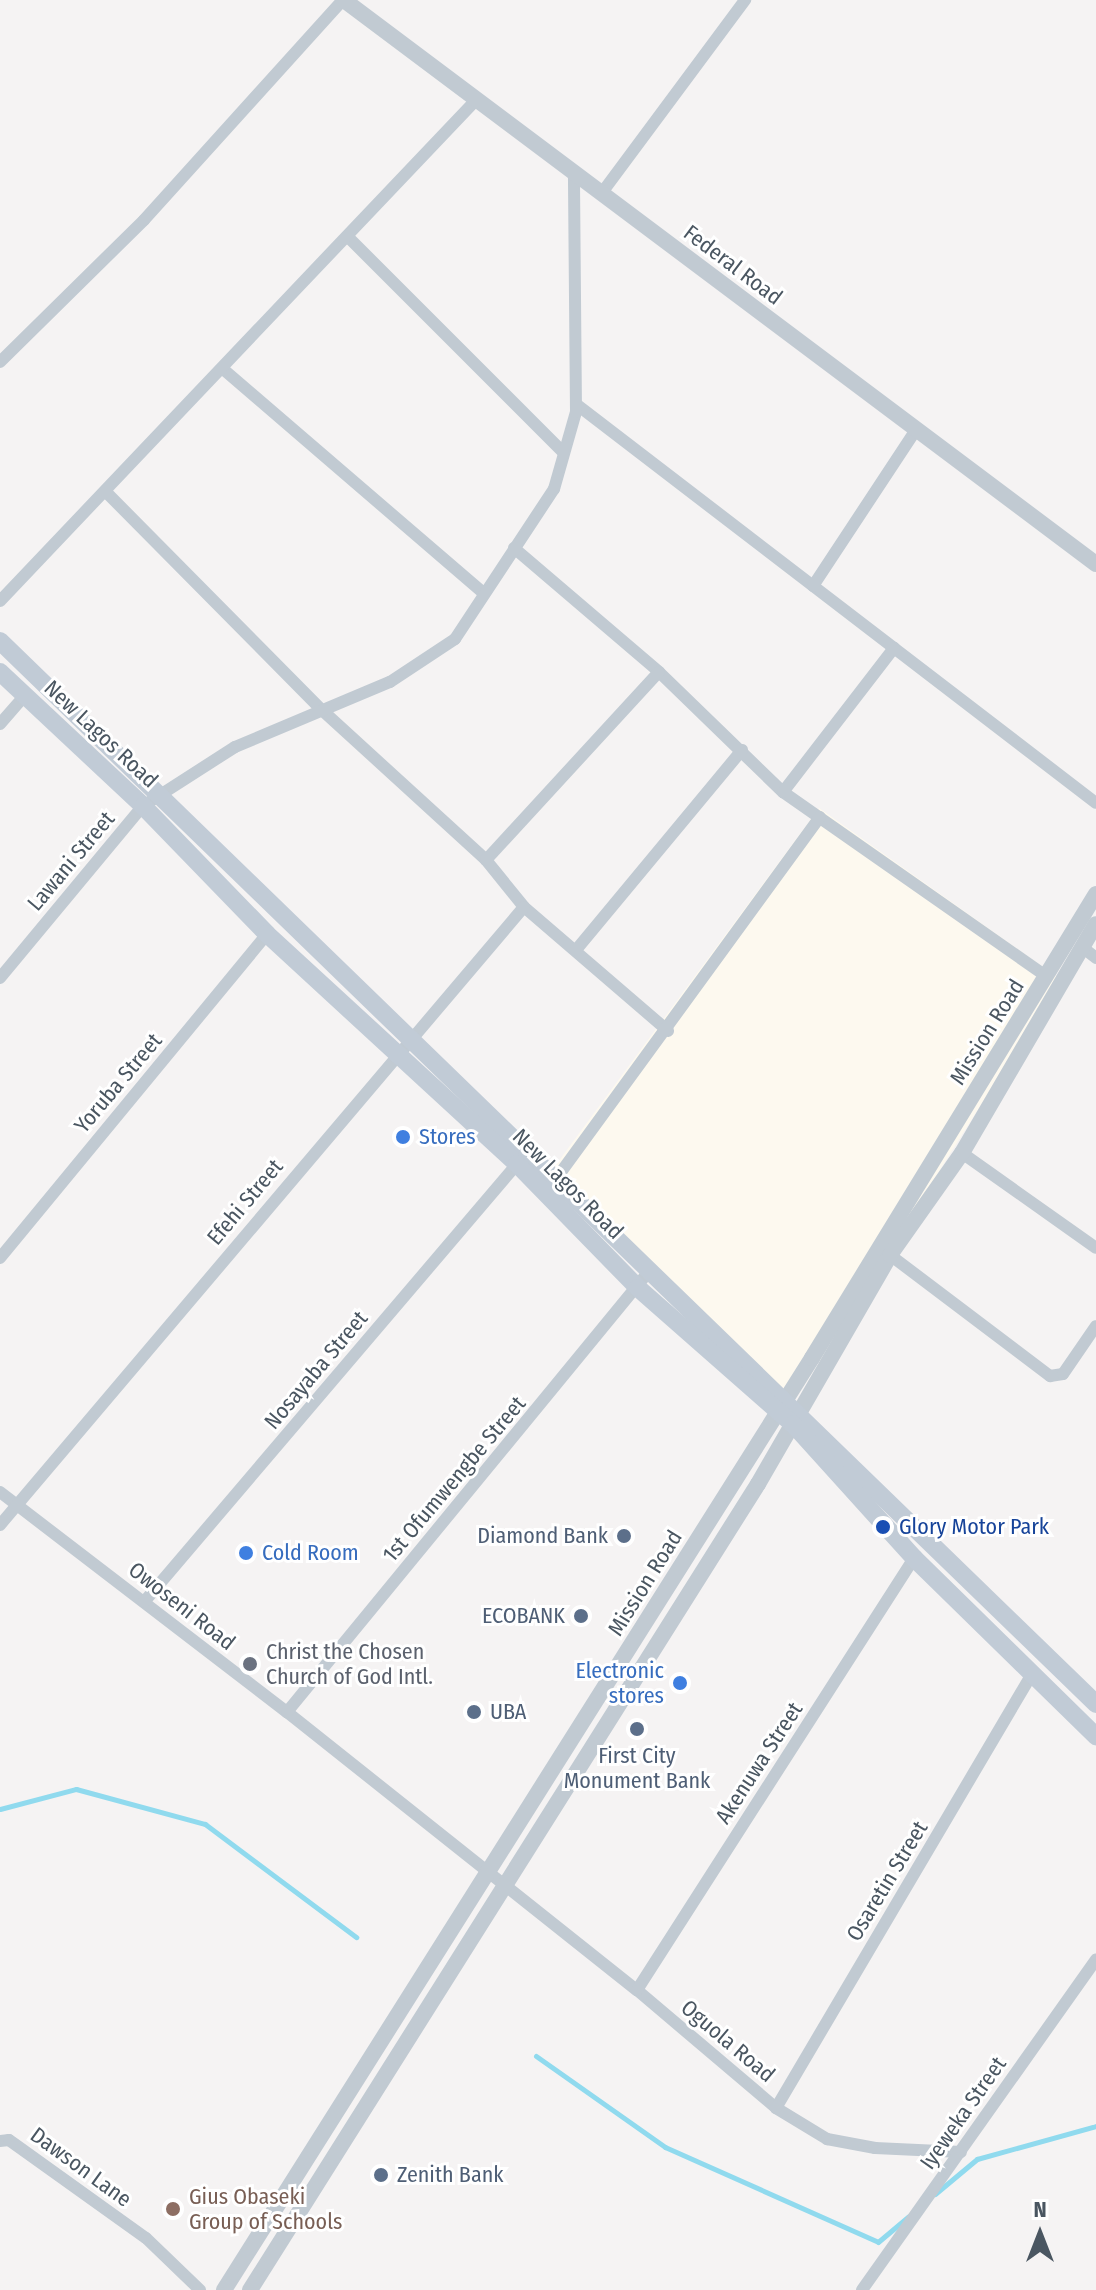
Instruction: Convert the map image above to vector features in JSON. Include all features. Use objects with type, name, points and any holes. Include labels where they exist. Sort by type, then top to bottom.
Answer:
[{"type":"main road","name":"New Lagos Road","points":[[0,641],[161,793],[517,1164],[550,1186],[638,1288],[797,1418],[1096,1704]]},
{"type":"main road","name":"New Lagos Road","points":[[0,672],[143,806],[267,934],[402,1046],[550,1186],[650,1270],[782,1405]]},
{"type":"main road","name":"New Lagos Road","points":[[797,1418],[914,1558],[1096,1736]]},
{"type":"street","name":"Federal Road","points":[[344,0],[1096,564]]},
{"type":"street","points":[[0,362],[144,220],[344,0]]},
{"type":"street","points":[[601,194],[745,0]]},
{"type":"street","points":[[0,601],[107,493],[476,100]]},
{"type":"street","name":"Lawani Street","points":[[0,978],[143,806],[235,747],[390,682],[455,639],[554,489],[564,453],[576,404],[574,173]]},
{"type":"street","points":[[348,237],[564,453]]},
{"type":"street","points":[[223,369],[483,593]]},
{"type":"street","points":[[576,404],[1096,803]]},
{"type":"street","points":[[813,586],[916,430]]},
{"type":"street","points":[[107,493],[323,711],[486,860],[524,907],[668,1031]]},
{"type":"street","points":[[514,548],[659,672],[783,792],[1047,977]]},
{"type":"street","points":[[783,792],[894,648]]},
{"type":"street","points":[[486,860],[659,672]]},
{"type":"street","points":[[0,724],[24,696]]},
{"type":"street","points":[[576,950],[742,750]]},
{"type":"street","points":[[550,1186],[668,1031],[820,817]]},
{"type":"street","name":"Mission Road","points":[[224,2290],[782,1405],[1096,894]]},
{"type":"street","name":"Efehi Street","points":[[0,1525],[402,1046],[524,907]]},
{"type":"street","name":"Mission Road","points":[[250,2290],[797,1418],[890,1255],[962,1153],[1089,952],[1096,924]]},
{"type":"street","name":"Yoruba Street","points":[[0,1258],[267,934]]},
{"type":"street","points":[[962,1153],[1096,1248]]},
{"type":"street","name":"Nosayaba Street","points":[[144,1602],[517,1164]]},
{"type":"street","points":[[890,1255],[1050,1376],[1063,1374],[1096,1326]]},
{"type":"street","name":"1st Ofumwengbe Street","points":[[287,1712],[650,1270]]},
{"type":"street","name":"Owoseni Road","points":[[0,1492],[287,1712],[502,1884]]},
{"type":"street","name":"Akenuwa Street","points":[[637,1990],[914,1558]]},
{"type":"street","name":"Osaretin Street","points":[[776,2108],[1032,1674]]},
{"type":"street","name":"Oguola Road","points":[[502,1884],[637,1990],[776,2108],[827,2139],[875,2148],[961,2152]]},
{"type":"street","name":"Iyeweka Street","points":[[862,2290],[1096,1959]]},
{"type":"street","name":"Dawson Lane","points":[[3,2138],[146,2238],[200,2290]]},
{"type":"shaded area","points":[[819,808],[1060,979],[788,1411],[544,1181]]},
{"type":"waterway","points":[[0,1809],[76,1789],[205,1824],[356,1937]]},
{"type":"waterway","points":[[536,2056],[665,2147],[878,2242],[909,2216]]},
{"type":"waterway","points":[[935,2194],[977,2159],[1096,2126]]},
{"type":"place","name":"Stores","points":[[403,1137]]},
{"type":"place","name":"Glory Motor Park","points":[[883,1527]]},
{"type":"place","name":"Diamond Bank","points":[[624,1536]]},
{"type":"place","name":"Cold Room","points":[[246,1553]]},
{"type":"place","name":"ECOBANK","points":[[581,1616]]},
{"type":"place","name":"Christ the Chosen Church of God Intl.","points":[[250,1664]]},
{"type":"place","name":"Electronic stores","points":[[680,1683]]},
{"type":"place","name":"UBA","points":[[474,1712]]},
{"type":"place","name":"First City Monument Bank","points":[[637,1729]]},
{"type":"place","name":"Zenith Bank","points":[[381,2175]]},
{"type":"place","name":"Gius Obaseki Group of Schools","points":[[173,2209]]}]
